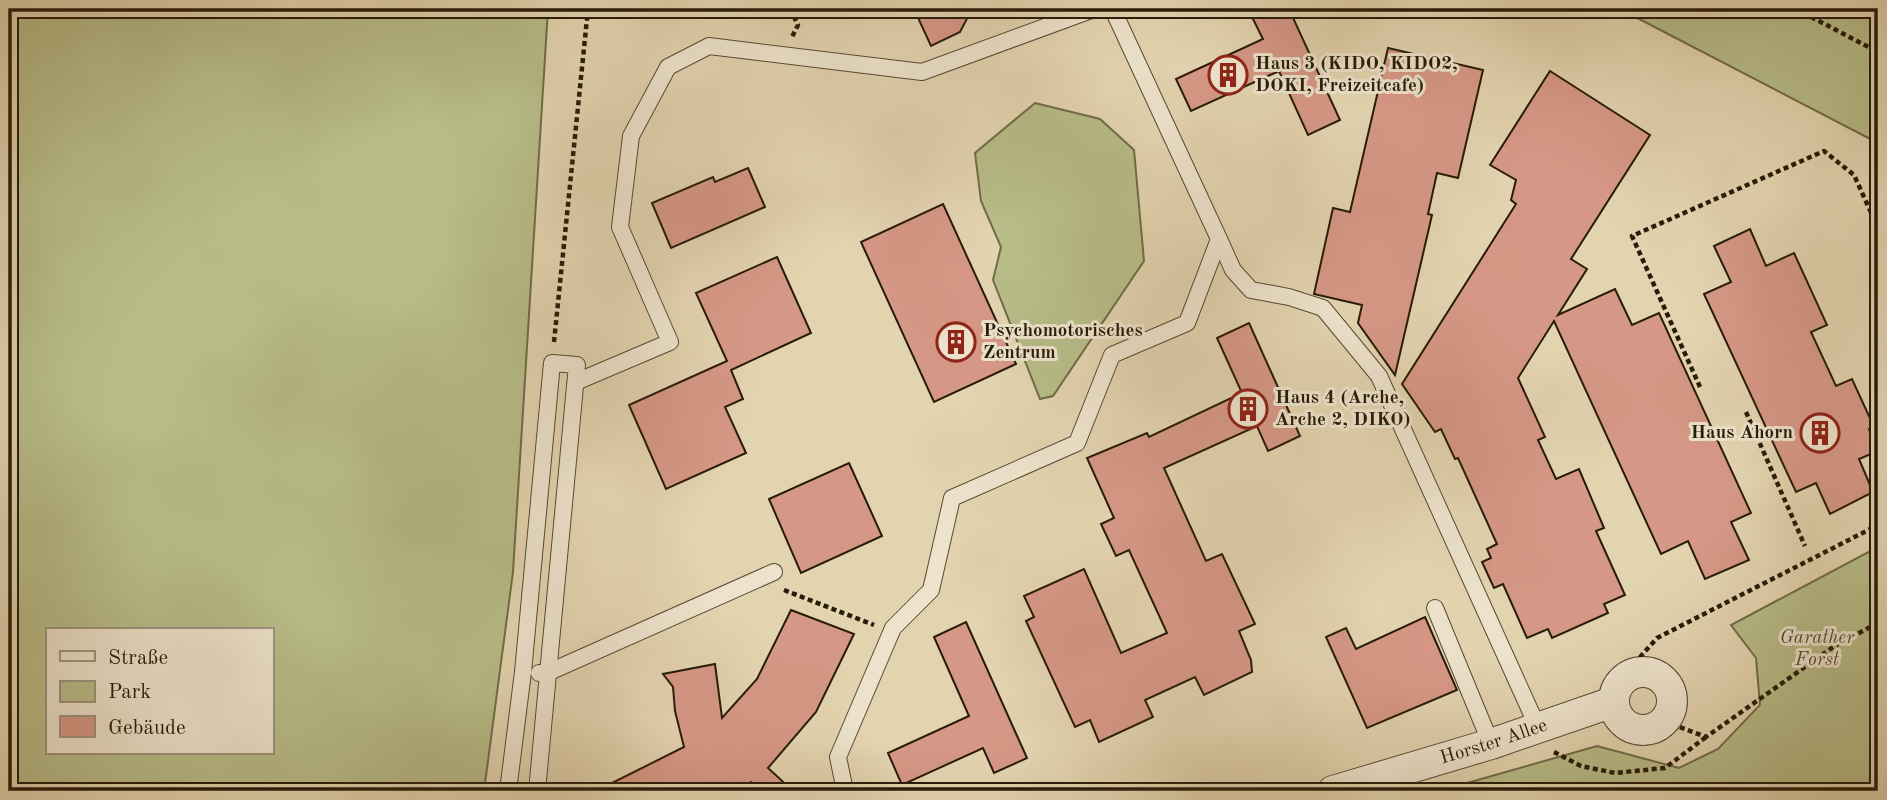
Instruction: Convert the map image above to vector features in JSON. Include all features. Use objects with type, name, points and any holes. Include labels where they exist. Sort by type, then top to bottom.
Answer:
[{"type":"street","points":[[1633,673],[1652,673],[1667,684],[1672,703],[1664,721],[1656,727],[1636,730],[1620,720],[1613,702],[1618,684],[1633,673]]},
{"type":"street","name":"Horster Allee","points":[[1333,791],[1492,744],[1613,702]]},
{"type":"lane","points":[[576,382],[670,342],[620,226],[631,136],[668,67],[709,46],[922,72],[1094,9]]},
{"type":"lane","points":[[1106,9],[1114,12],[1233,270],[1251,290],[1289,297],[1323,308],[1379,376],[1538,728]]},
{"type":"lane","points":[[845,791],[838,757],[891,632],[931,590],[952,498],[1077,443],[1112,355],[1187,323],[1219,239]]},
{"type":"lane","points":[[508,791],[523,672],[552,362],[577,365],[537,791]]},
{"type":"lane","points":[[523,672],[547,673],[774,572]]},
{"type":"lane","points":[[1435,608],[1492,744]]},
{"type":"path","points":[[552,362],[588,9]]},
{"type":"path","points":[[1796,9],[1878,52]]},
{"type":"path","points":[[1700,387],[1632,236],[1824,151],[1854,175],[1878,228]]},
{"type":"path","points":[[1746,412],[1805,546]]},
{"type":"path","points":[[1633,673],[1641,656],[1657,638],[1878,525]]},
{"type":"path","points":[[757,579],[891,632]]},
{"type":"path","points":[[1538,728],[1546,747],[1581,766],[1615,773],[1665,768],[1836,645],[1878,623]]},
{"type":"path","points":[[1664,721],[1706,737]]},
{"type":"green space","points":[[9,9],[548,9],[513,572],[484,791],[9,791]]},
{"type":"green space","points":[[1620,9],[1878,9],[1878,143]]},
{"type":"green space","points":[[1035,103],[1100,119],[1134,150],[1144,261],[1053,396],[1040,399],[993,280],[1001,247],[981,201],[975,153]]},
{"type":"green space","name":"Garather Forst","points":[[1878,547],[1878,791],[1439,791],[1597,746],[1679,768],[1718,749],[1760,705],[1756,658],[1731,625]]},
{"type":"building","points":[[914,9],[972,9],[960,32],[931,46]]},
{"type":"building","name":"Haus 3 (KIDO, KIDO2, DOKI, Freizeitcafe)","points":[[1248,9],[1289,9],[1340,120],[1308,135],[1279,71],[1191,111],[1176,79],[1263,39]]},
{"type":"building","points":[[1388,48],[1483,70],[1458,178],[1437,173],[1428,214],[1432,215],[1395,375],[1358,323],[1362,305],[1314,294],[1333,208],[1350,212]]},
{"type":"building","points":[[1550,71],[1650,135],[1571,259],[1587,269],[1558,315],[1615,289],[1632,325],[1659,313],[1751,513],[1731,522],[1749,560],[1705,579],[1688,541],[1661,554],[1554,321],[1518,378],[1545,437],[1538,440],[1556,479],[1579,469],[1604,528],[1596,531],[1625,595],[1604,604],[1608,613],[1552,638],[1548,629],[1527,638],[1503,584],[1494,588],[1482,562],[1491,558],[1487,549],[1497,544],[1458,458],[1455,459],[1441,429],[1435,432],[1402,384],[1516,204],[1511,200],[1516,180],[1490,165]]},
{"type":"building","points":[[748,168],[765,207],[671,248],[652,203],[713,177],[715,182]]},
{"type":"building","points":[[943,204],[1016,364],[934,402],[861,242]]},
{"type":"building","points":[[1750,229],[1766,266],[1794,253],[1827,325],[1811,332],[1836,386],[1852,379],[1874,427],[1869,429],[1878,451],[1859,459],[1873,492],[1830,514],[1816,483],[1796,492],[1704,294],[1731,282],[1714,246]]},
{"type":"building","points":[[777,257],[811,333],[731,370],[743,399],[725,407],[746,453],[666,489],[629,405],[727,361],[696,293]]},
{"type":"building","points":[[1249,323],[1300,436],[1268,451],[1257,426],[1164,468],[1206,561],[1222,554],[1255,624],[1239,631],[1251,660],[1252,672],[1204,695],[1195,677],[1145,700],[1153,717],[1099,742],[1090,720],[1075,727],[1026,621],[1034,617],[1024,596],[1084,569],[1121,653],[1167,633],[1129,550],[1116,556],[1101,524],[1114,518],[1087,458],[1147,433],[1149,437],[1242,393],[1217,338]]},
{"type":"building","points":[[849,463],[882,536],[801,573],[769,499]]},
{"type":"building","points":[[791,610],[854,634],[816,712],[768,768],[793,791],[758,791],[751,782],[737,791],[596,791],[684,747],[675,711],[673,687],[663,674],[715,664],[722,718],[757,679]]},
{"type":"building","points":[[1425,617],[1457,690],[1367,728],[1326,637],[1346,628],[1356,649]]},
{"type":"building","points":[[966,622],[1027,758],[994,773],[983,748],[902,785],[888,753],[969,716],[934,637]]},
{"type":"place","name":"Haus 3 (KIDO, KIDO2, DOKI, Freizeitcafe)","points":[[1228,75]]},
{"type":"place","name":"Psychomotorisches Zentrum","points":[[956,342]]},
{"type":"place","name":"Haus 4 (Arche, Arche 2, DIKO)","points":[[1248,409]]},
{"type":"place","name":"Haus Ahorn","points":[[1820,433]]}]
